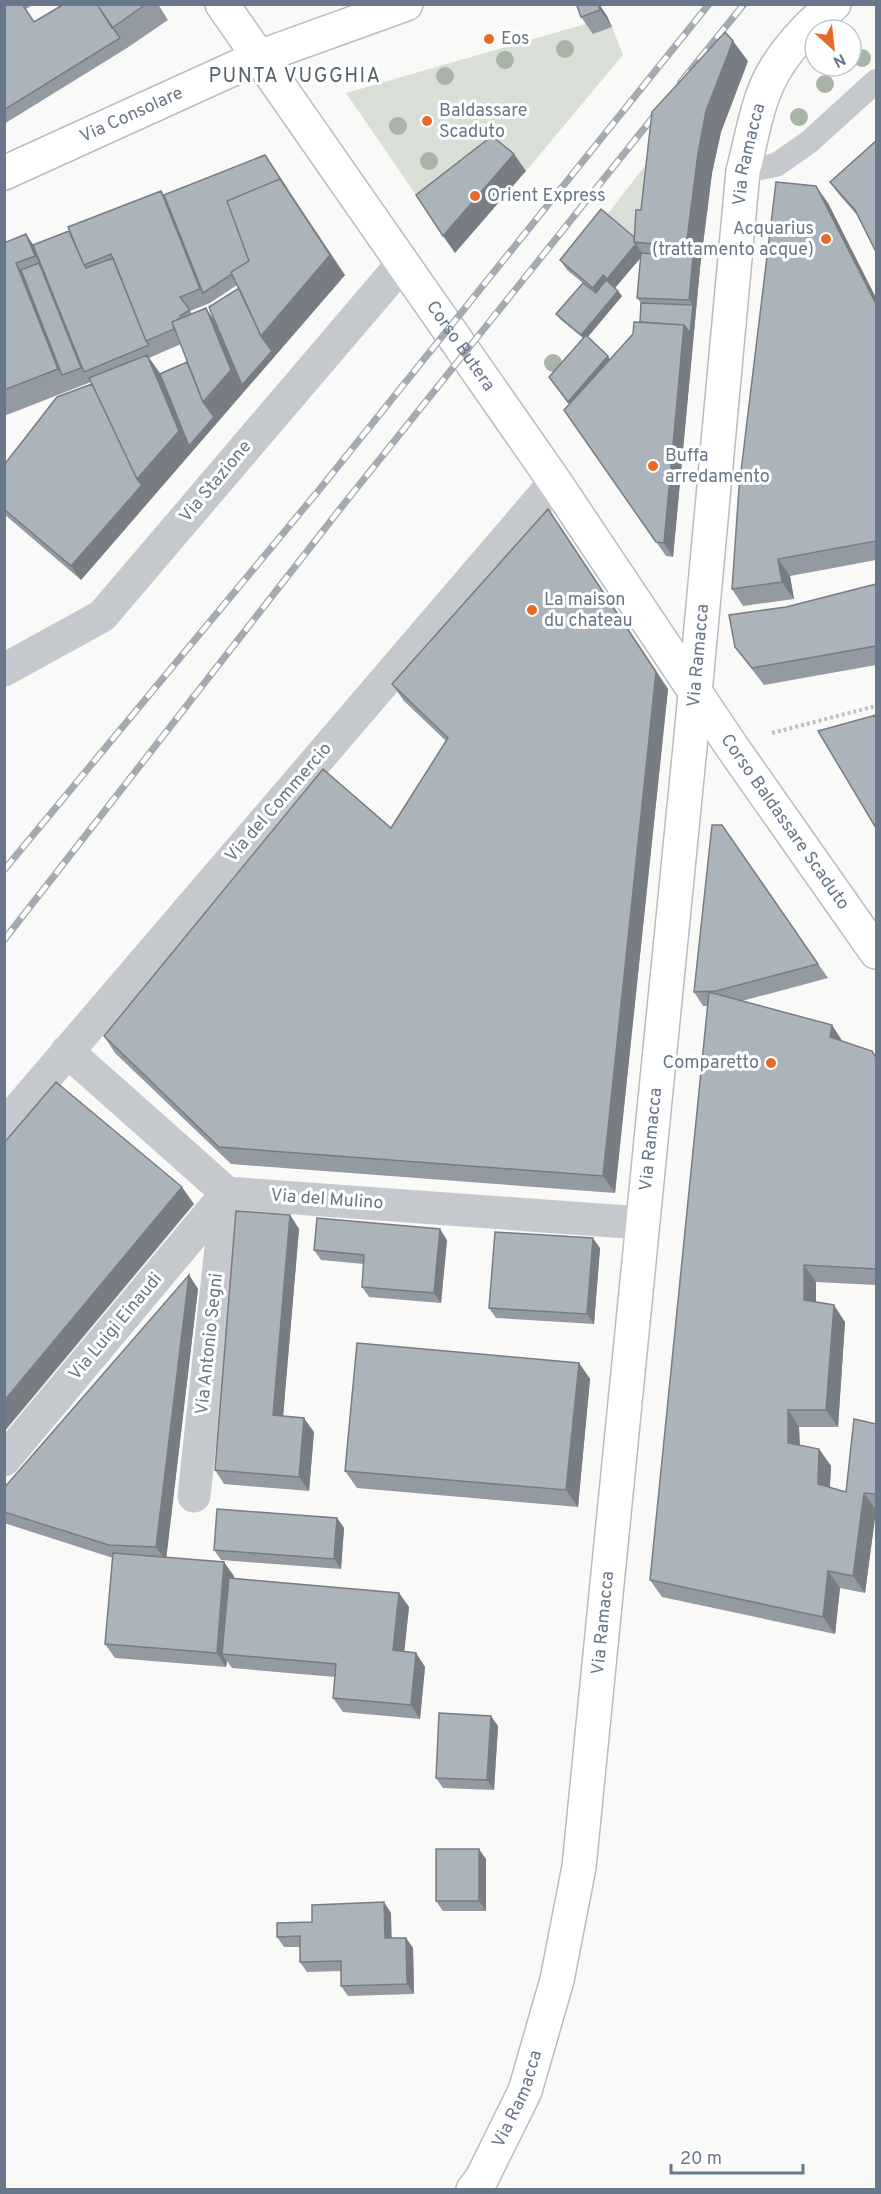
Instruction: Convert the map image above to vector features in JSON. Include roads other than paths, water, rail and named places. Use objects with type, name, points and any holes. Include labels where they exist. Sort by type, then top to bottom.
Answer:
[{"type":"main road","name":"Corso Butera","points":[[222,4],[555,482],[696,690]]},
{"type":"main road","name":"Via Ramacca","points":[[484,2186],[525,2091],[557,1980],[579,1867],[641,1223],[696,690],[743,171],[763,94],[783,58],[808,26],[834,4]]},
{"type":"main road","name":"Via Consolare","points":[[4,173],[259,57],[389,7]]},
{"type":"main road","name":"Corso Baldassare Scaduto","points":[[696,690],[730,744],[876,952]]},
{"type":"street","name":"Via Stazione","points":[[4,670],[102,616],[402,264]]},
{"type":"street","name":"Via del Commercio","points":[[4,1126],[555,482]]},
{"type":"street","points":[[67,1051],[227,1193]]},
{"type":"street","name":"Via del Mulino","points":[[227,1193],[641,1223]]},
{"type":"street","name":"Via Luigi Einaudi","points":[[4,1460],[227,1193]]},
{"type":"street","name":"Via Antonio Segni","points":[[194,1496],[227,1193]]},
{"type":"lane","points":[[743,171],[776,165],[809,142],[876,81]]},
{"type":"railway","points":[[4,870],[319,490],[709,4]]},
{"type":"railway","points":[[681,82],[744,4]]},
{"type":"railway","points":[[4,940],[340,509],[662,106]]},
{"type":"place","name":"Eos","points":[[489,39]]},
{"type":"place","name":"Baldassare Scaduto","points":[[427,121]]},
{"type":"place","name":"Orient Express","points":[[475,196]]},
{"type":"place","name":"Acquarius (trattamento acque)","points":[[826,239]]},
{"type":"place","name":"Buffa arredamento","points":[[653,466]]},
{"type":"place","name":"La maison du chateau","points":[[532,610]]},
{"type":"place","name":"Comparetto","points":[[771,1063]]},
{"type":"district","name":"PUNTA VUGGHIA","points":[[295,77]]}]
